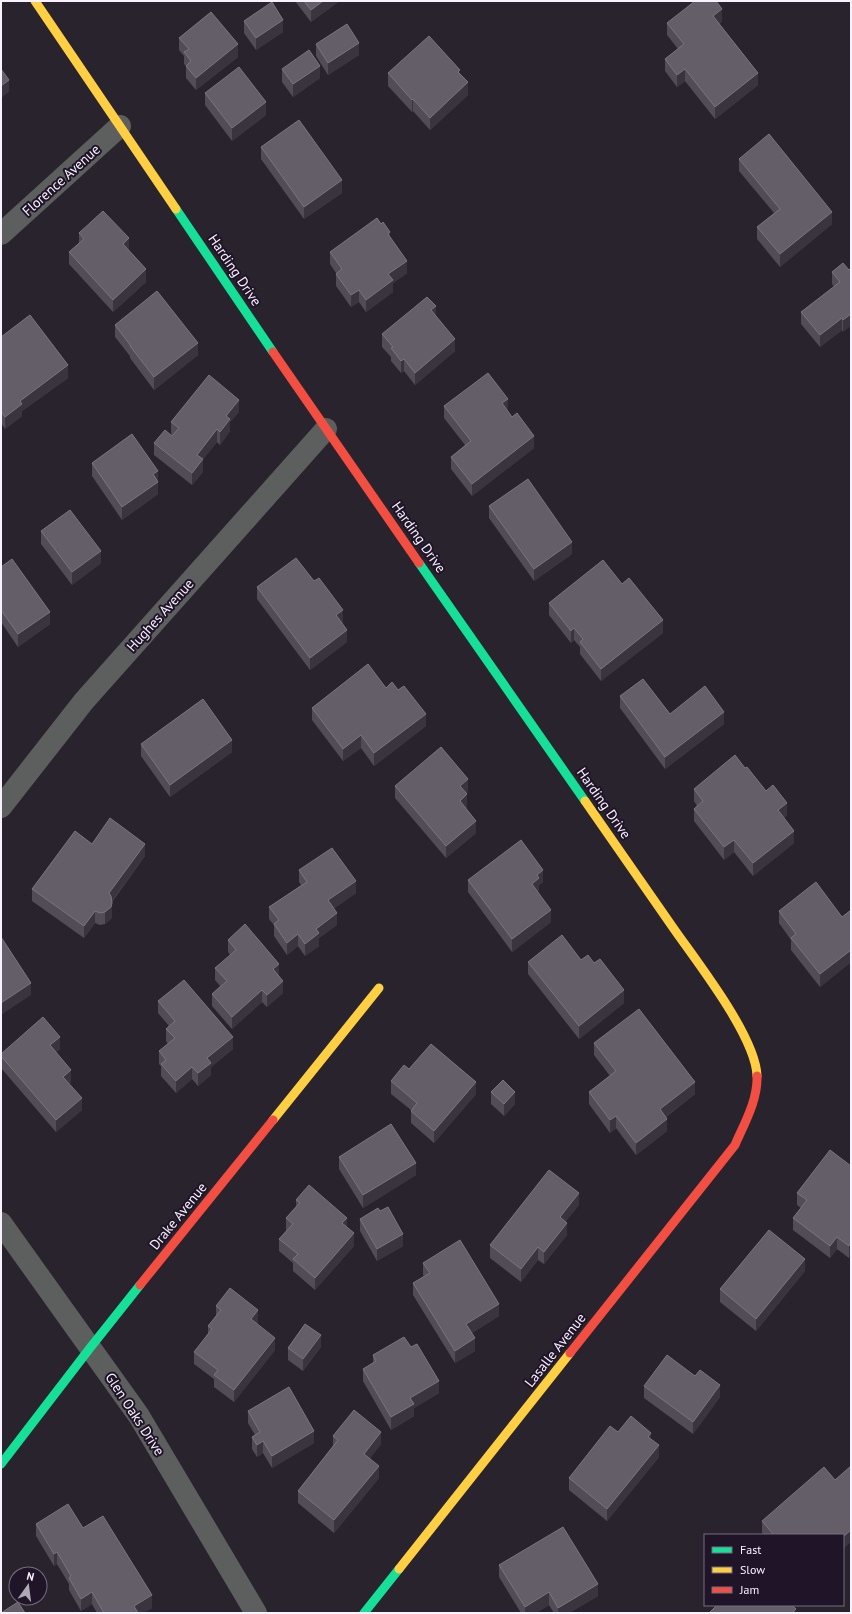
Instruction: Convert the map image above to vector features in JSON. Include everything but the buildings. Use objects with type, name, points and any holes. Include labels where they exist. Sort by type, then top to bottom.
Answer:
[{"type":"street","name":"Harding Drive","points":[[35,1],[326,429],[718,992],[754,1056],[757,1079],[754,1096]]},
{"type":"street","name":"Florence Avenue","points":[[1,234],[120,126]]},
{"type":"street","name":"Hughes Avenue","points":[[1,807],[84,701],[326,429]]},
{"type":"street","name":"Drake Avenue","points":[[1,1464],[90,1348],[379,988]]},
{"type":"street","name":"Lasalle Avenue","points":[[364,1613],[735,1145],[754,1096]]},
{"type":"street","name":"Glen Oaks Drive","points":[[1,1224],[139,1416],[256,1613]]},
{"type":"traffic: fast","points":[[176,209],[273,352]]},
{"type":"traffic: fast","points":[[419,563],[585,801]]},
{"type":"traffic: fast","points":[[1,1464],[140,1285]]},
{"type":"traffic: fast","points":[[364,1613],[399,1569]]},
{"type":"traffic: slow","points":[[35,1],[176,209]]},
{"type":"traffic: slow","points":[[585,801],[724,1000],[747,1041],[754,1060],[757,1076]]},
{"type":"traffic: slow","points":[[273,1120],[379,988]]},
{"type":"traffic: slow","points":[[399,1569],[570,1353]]},
{"type":"traffic: jam","points":[[273,352],[419,563]]},
{"type":"traffic: jam","points":[[570,1353],[735,1145],[753,1103],[757,1085],[757,1076]]},
{"type":"traffic: jam","points":[[140,1285],[273,1120]]}]
